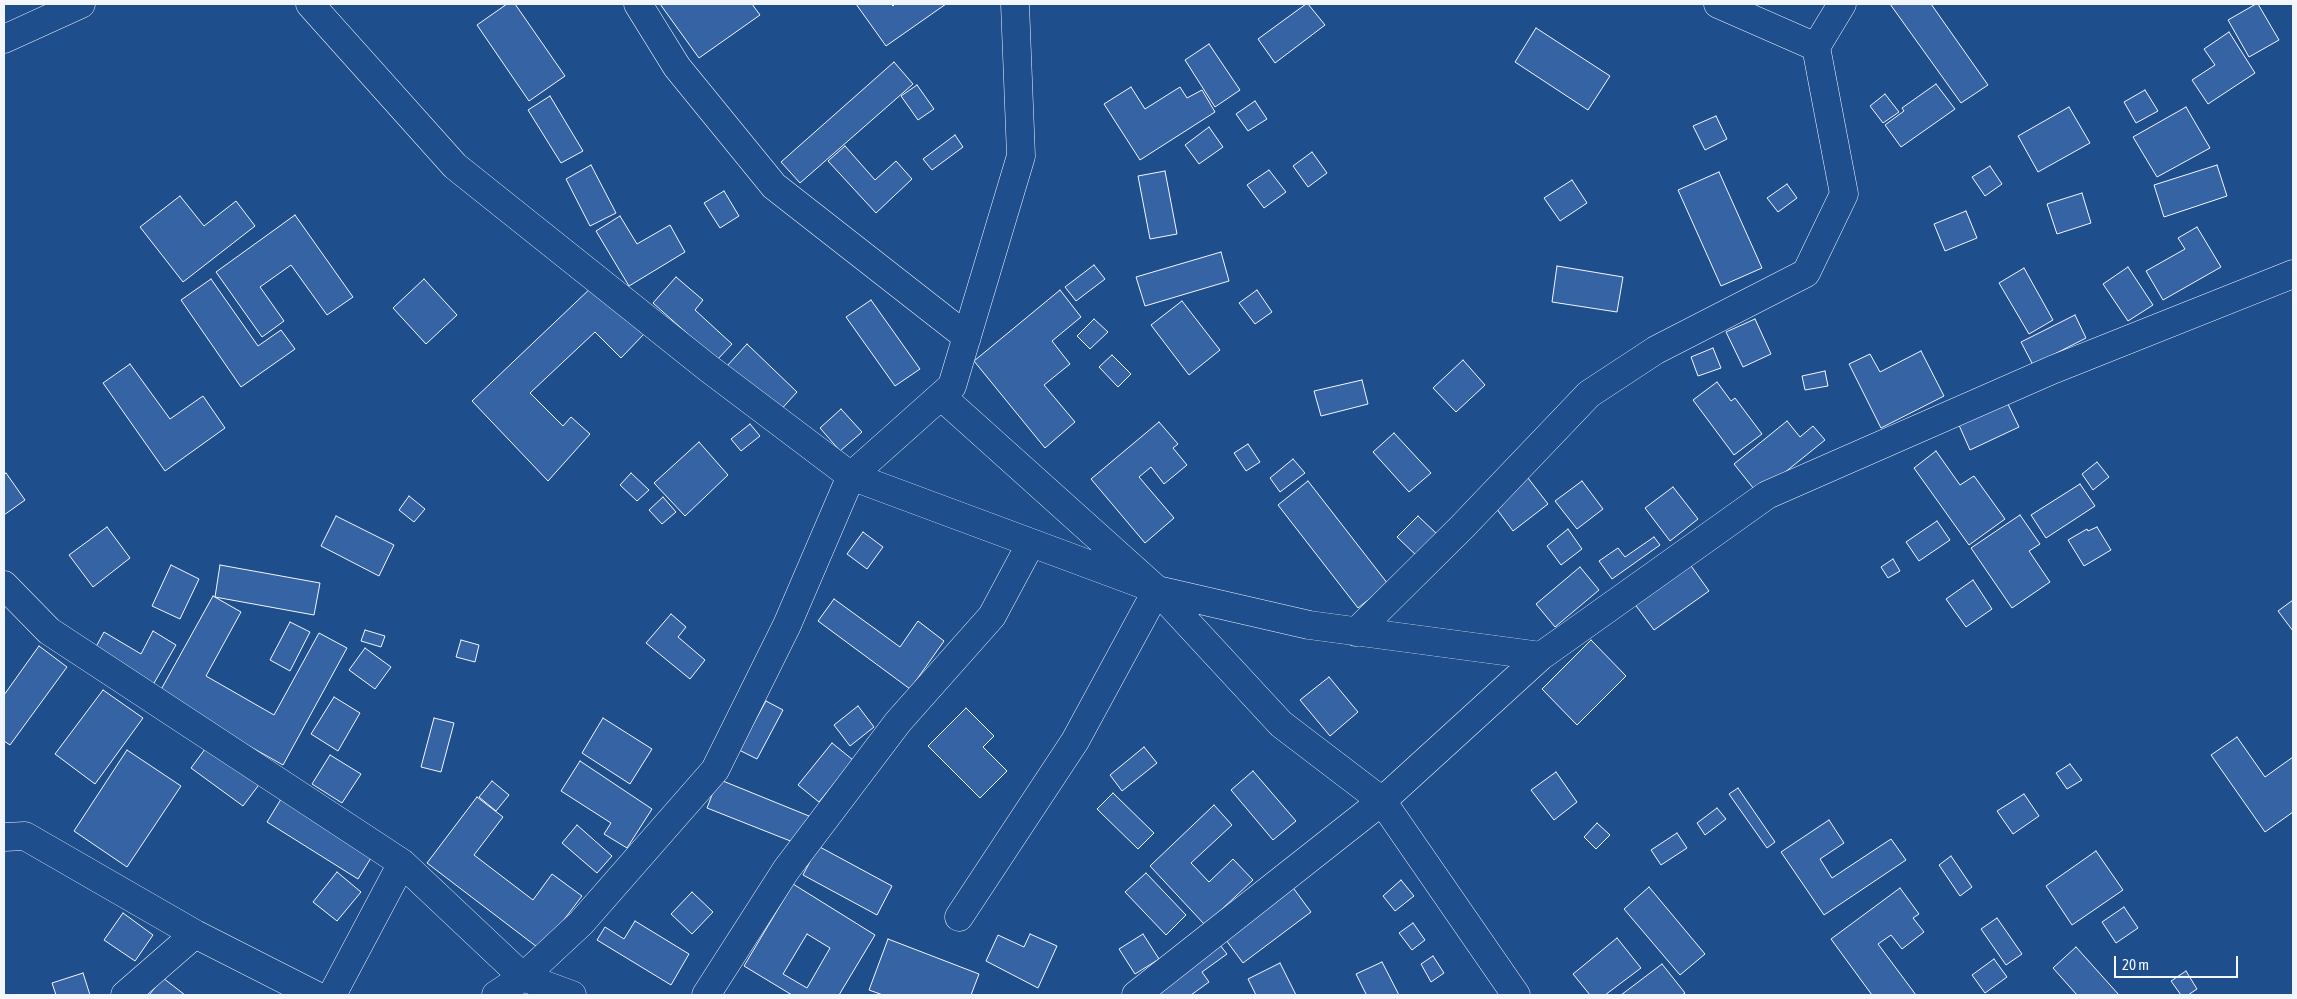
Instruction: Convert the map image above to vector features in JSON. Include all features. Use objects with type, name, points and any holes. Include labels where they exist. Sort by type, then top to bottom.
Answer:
[{"type":"street","points":[[4,39],[81,4]]},
{"type":"street","points":[[310,4],[455,166],[708,368],[850,476],[1158,590],[1309,625],[1541,656]]},
{"type":"street","points":[[638,4],[677,67],[774,186],[967,337]]},
{"type":"street","points":[[496,995],[523,977],[581,923],[715,770],[788,625],[850,476],[952,386],[1021,156],[1015,4]]},
{"type":"street","points":[[1718,4],[1816,47]]},
{"type":"street","points":[[1356,632],[1462,527],[1589,394],[1656,350],[1806,273],[1844,194],[1816,47],[1842,4]]},
{"type":"street","points":[[1136,995],[1382,801],[1541,656],[1767,495],[2052,370],[2293,274]]},
{"type":"street","points":[[941,396],[1158,590],[1281,724],[1382,801],[1516,995]]},
{"type":"street","points":[[706,995],[792,862],[898,722],[992,616],[1032,543]]},
{"type":"street","points":[[4,585],[49,631],[402,864],[523,977],[572,995]]},
{"type":"street","points":[[958,917],[1075,742],[1158,590]]},
{"type":"street","points":[[4,837],[25,836],[195,934],[315,995]]},
{"type":"street","points":[[332,995],[402,864]]},
{"type":"street","points":[[125,995],[195,934]]},
{"type":"building","points":[[507,4],[515,4],[565,76],[529,101],[477,25]]},
{"type":"building","points":[[660,4],[752,4],[760,15],[699,58]]},
{"type":"building","points":[[856,4],[891,4],[893,6],[895,4],[946,4],[886,46]]},
{"type":"building","points":[[1306,4],[1325,25],[1275,63],[1258,39]]},
{"type":"building","points":[[1890,4],[1931,4],[1988,85],[1961,103]]},
{"type":"building","points":[[2258,4],[2279,40],[2249,57],[2228,20]]},
{"type":"building","points":[[1536,28],[1610,76],[1588,110],[1515,62]]},
{"type":"building","points":[[2229,32],[2255,73],[2208,104],[2192,80],[2215,65],[2204,49]]},
{"type":"building","points":[[1209,44],[1240,90],[1215,107],[1185,60]]},
{"type":"building","points":[[894,62],[913,84],[800,183],[781,162]]},
{"type":"building","points":[[1936,84],[1955,109],[1901,147],[1885,125],[1904,111],[1902,108]]},
{"type":"building","points":[[917,85],[934,109],[918,120],[901,96]]},
{"type":"building","points":[[1131,87],[1145,109],[1180,87],[1187,98],[1202,90],[1215,112],[1140,160],[1104,104]]},
{"type":"building","points":[[2145,90],[2158,111],[2136,123],[2124,102]]},
{"type":"building","points":[[1885,94],[1899,112],[1883,123],[1870,106]]},
{"type":"building","points":[[550,96],[583,151],[561,163],[528,110]]},
{"type":"building","points":[[1255,101],[1267,119],[1248,131],[1236,114]]},
{"type":"building","points":[[2069,107],[2090,143],[2038,172],[2018,136]]},
{"type":"building","points":[[2186,107],[2210,148],[2157,177],[2133,137]]},
{"type":"building","points":[[1716,116],[1727,139],[1705,150],[1693,126]]},
{"type":"building","points":[[1209,127],[1223,147],[1199,164],[1185,145]]},
{"type":"building","points":[[955,135],[963,147],[932,170],[923,159]]},
{"type":"building","points":[[845,146],[875,180],[896,161],[912,179],[876,213],[828,161]]},
{"type":"building","points":[[1312,152],[1327,173],[1308,187],[1293,166]]},
{"type":"building","points":[[591,165],[616,213],[590,226],[566,179]]},
{"type":"building","points":[[2217,165],[2227,196],[2164,217],[2154,185]]},
{"type":"building","points":[[1990,166],[2002,184],[1985,196],[1972,177]]},
{"type":"building","points":[[1269,170],[1286,192],[1264,208],[1247,185]]},
{"type":"building","points":[[1165,171],[1177,234],[1150,239],[1138,176]]},
{"type":"building","points":[[1719,172],[1762,268],[1721,286],[1678,190]]},
{"type":"building","points":[[1572,180],[1587,203],[1560,221],[1544,198]]},
{"type":"building","points":[[1787,184],[1797,198],[1778,212],[1767,198]]},
{"type":"building","points":[[724,191],[739,216],[720,228],[704,203]]},
{"type":"building","points":[[2082,193],[2091,223],[2057,234],[2047,204]]},
{"type":"building","points":[[180,196],[204,226],[236,201],[255,226],[183,282],[140,227]]},
{"type":"building","points":[[1966,211],[1977,238],[1945,251],[1934,224]]},
{"type":"building","points":[[295,215],[353,297],[327,315],[291,265],[260,287],[284,321],[262,337],[216,272]]},
{"type":"building","points":[[620,216],[637,244],[670,225],[685,252],[629,286],[596,231]]},
{"type":"building","points":[[2197,227],[2221,267],[2163,300],[2146,271],[2185,249],[2178,238]]},
{"type":"building","points":[[1221,252],[1229,281],[1145,306],[1136,277]]},
{"type":"building","points":[[1094,265],[1105,279],[1076,301],[1065,287]]},
{"type":"building","points":[[1557,266],[1623,277],[1617,312],[1552,302]]},
{"type":"building","points":[[2128,267],[2153,305],[2128,321],[2103,284]]},
{"type":"building","points":[[2024,268],[2053,320],[2029,334],[1999,283]]},
{"type":"building","points":[[676,277],[703,300],[695,310],[732,344],[717,360],[653,303]]},
{"type":"building","points":[[211,279],[258,346],[281,330],[295,349],[241,387],[181,300]]},
{"type":"building","points":[[424,279],[457,315],[426,344],[393,308]]},
{"type":"building","points":[[594,285],[644,334],[621,358],[595,332],[530,393],[563,426],[571,417],[590,434],[548,481],[472,401]]},
{"type":"building","points":[[1060,290],[1081,317],[1052,341],[1070,364],[1044,385],[1075,422],[1045,448],[974,361]]},
{"type":"building","points":[[1257,290],[1272,312],[1255,324],[1239,303]]},
{"type":"building","points":[[871,300],[920,369],[895,386],[846,317]]},
{"type":"building","points":[[1182,301],[1220,350],[1189,375],[1151,325]]},
{"type":"building","points":[[2075,315],[2086,338],[2033,365],[2021,342]]},
{"type":"building","points":[[1094,319],[1108,332],[1090,349],[1077,336]]},
{"type":"building","points":[[1755,319],[1771,354],[1743,367],[1726,332]]},
{"type":"building","points":[[747,344],[797,392],[777,414],[727,366]]},
{"type":"building","points":[[1713,348],[1721,368],[1698,376],[1691,357]]},
{"type":"building","points":[[1921,351],[1944,396],[1881,428],[1849,364],[1870,354],[1880,372]]},
{"type":"building","points":[[1112,355],[1131,374],[1118,387],[1099,367]]},
{"type":"building","points":[[1463,360],[1485,385],[1456,412],[1433,388]]},
{"type":"building","points":[[130,364],[170,419],[203,396],[225,428],[165,471],[103,383]]},
{"type":"building","points":[[1825,371],[1828,386],[1805,390],[1802,376]]},
{"type":"building","points":[[1362,380],[1368,404],[1321,416],[1314,391]]},
{"type":"building","points":[[1717,382],[1731,401],[1735,398],[1762,434],[1734,455],[1693,400]]},
{"type":"building","points":[[2006,400],[2019,427],[1970,450],[1958,423]]},
{"type":"building","points":[[841,409],[862,432],[840,451],[820,428]]},
{"type":"building","points":[[1787,421],[1800,437],[1813,426],[1825,440],[1758,494],[1734,464]]},
{"type":"building","points":[[1159,422],[1178,444],[1173,448],[1187,465],[1164,484],[1151,467],[1139,477],[1174,518],[1145,543],[1091,479]]},
{"type":"building","points":[[750,424],[760,436],[741,451],[731,439]]},
{"type":"building","points":[[1394,433],[1431,473],[1409,492],[1373,452]]},
{"type":"building","points":[[699,442],[728,475],[685,516],[654,483]]},
{"type":"building","points":[[1248,444],[1260,462],[1246,471],[1234,453]]},
{"type":"building","points":[[1936,451],[1960,485],[1974,476],[2005,519],[1969,545],[1914,468]]},
{"type":"building","points":[[1293,459],[1305,473],[1280,492],[1270,478]]},
{"type":"building","points":[[2097,462],[2109,477],[2093,490],[2082,474]]},
{"type":"building","points":[[6,473],[25,500],[4,515],[4,475]]},
{"type":"building","points":[[631,473],[649,490],[637,501],[620,485]]},
{"type":"building","points":[[1528,478],[1548,504],[1513,531],[1493,504]]},
{"type":"building","points":[[1308,481],[1388,584],[1358,608],[1278,505]]},
{"type":"building","points":[[1582,481],[1603,509],[1577,529],[1555,501]]},
{"type":"building","points":[[2080,484],[2095,506],[2046,538],[2031,515]]},
{"type":"building","points":[[1673,487],[1698,519],[1670,541],[1645,508]]},
{"type":"building","points":[[409,496],[425,509],[414,522],[399,510]]},
{"type":"building","points":[[663,497],[676,512],[662,524],[649,510]]},
{"type":"building","points":[[2020,515],[2040,544],[2029,551],[2050,582],[2012,608],[1971,548]]},
{"type":"building","points":[[336,516],[394,545],[379,576],[321,546]]},
{"type":"building","points":[[1418,516],[1438,535],[1418,557],[1397,537]]},
{"type":"building","points":[[1937,521],[1950,540],[1919,561],[1906,542]]},
{"type":"building","points":[[107,527],[130,558],[93,587],[69,555]]},
{"type":"building","points":[[2097,527],[2111,550],[2084,566],[2068,540],[2087,529],[2088,531]]},
{"type":"building","points":[[1568,529],[1582,549],[1561,565],[1547,546]]},
{"type":"building","points":[[863,532],[883,547],[867,569],[847,554]]},
{"type":"building","points":[[1654,537],[1660,545],[1612,579],[1599,561],[1618,548],[1625,557]]},
{"type":"building","points":[[1893,559],[1900,571],[1888,578],[1881,567]]},
{"type":"building","points":[[1689,563],[1709,591],[1654,630],[1634,603]]},
{"type":"building","points":[[171,565],[199,579],[180,619],[152,606]]},
{"type":"building","points":[[220,565],[320,583],[314,615],[215,597]]},
{"type":"building","points":[[1580,567],[1599,590],[1555,627],[1536,604]]},
{"type":"building","points":[[1973,580],[1992,609],[1966,627],[1946,599]]},
{"type":"building","points":[[213,596],[241,612],[206,676],[274,715],[319,633],[347,648],[283,765],[158,695]]},
{"type":"building","points":[[834,599],[900,647],[918,621],[944,641],[910,689],[818,621]]},
{"type":"building","points":[[2293,600],[2293,631],[2278,611]]},
{"type":"building","points":[[671,614],[686,627],[678,637],[705,660],[690,679],[646,643]]},
{"type":"building","points":[[290,622],[310,632],[290,671],[270,660]]},
{"type":"building","points":[[365,630],[385,636],[381,647],[361,641]]},
{"type":"building","points":[[153,631],[176,645],[150,690],[91,656],[104,632],[141,654]]},
{"type":"building","points":[[461,640],[479,645],[475,662],[456,657]]},
{"type":"building","points":[[1591,640],[1626,676],[1577,725],[1542,689]]},
{"type":"building","points":[[39,646],[67,667],[10,745],[4,741],[4,695]]},
{"type":"building","points":[[365,648],[391,667],[375,689],[349,670]]},
{"type":"building","points":[[1329,677],[1358,712],[1330,736],[1300,700]]},
{"type":"building","points":[[103,690],[143,718],[95,784],[55,754]]},
{"type":"building","points":[[334,697],[360,713],[338,751],[311,734]]},
{"type":"building","points":[[766,701],[783,710],[757,759],[739,750]]},
{"type":"building","points":[[858,706],[874,727],[850,746],[834,725]]},
{"type":"building","points":[[966,708],[994,736],[983,747],[1007,771],[980,798],[928,746]]},
{"type":"building","points":[[434,718],[454,723],[441,772],[421,767]]},
{"type":"building","points":[[603,718],[652,749],[630,784],[582,753]]},
{"type":"building","points":[[2237,737],[2265,777],[2293,757],[2293,812],[2265,832],[2211,755]]},
{"type":"building","points":[[832,743],[853,760],[819,802],[798,785]]},
{"type":"building","points":[[208,745],[261,782],[243,806],[191,768]]},
{"type":"building","points":[[1144,747],[1157,763],[1122,791],[1110,775]]},
{"type":"building","points":[[127,750],[181,786],[127,867],[74,831]]},
{"type":"building","points":[[330,755],[361,774],[342,803],[312,784]]},
{"type":"building","points":[[580,761],[652,809],[627,848],[604,834],[611,823],[561,791]]},
{"type":"building","points":[[2070,764],[2082,780],[2067,789],[2056,773]]},
{"type":"building","points":[[1253,771],[1296,821],[1273,840],[1231,790]]},
{"type":"building","points":[[1556,772],[1577,802],[1554,820],[1531,790]]},
{"type":"building","points":[[718,779],[809,816],[798,844],[707,808]]},
{"type":"building","points":[[492,781],[509,795],[496,811],[479,797]]},
{"type":"building","points":[[1738,788],[1775,842],[1767,848],[1729,794]]},
{"type":"building","points":[[1113,793],[1154,833],[1138,849],[1097,809]]},
{"type":"building","points":[[2024,794],[2039,816],[2013,834],[1997,811]]},
{"type":"building","points":[[283,796],[374,853],[358,879],[267,822]]},
{"type":"building","points":[[477,797],[503,817],[474,855],[533,900],[552,874],[582,896],[541,950],[427,863]]},
{"type":"building","points":[[1214,805],[1232,825],[1191,863],[1209,882],[1233,859],[1253,880],[1205,925],[1150,866]]},
{"type":"building","points":[[1717,808],[1726,819],[1705,835],[1697,823]]},
{"type":"building","points":[[1829,820],[1844,843],[1820,859],[1832,878],[1891,839],[1906,860],[1824,915],[1781,852]]},
{"type":"building","points":[[1597,823],[1610,835],[1596,849],[1584,837]]},
{"type":"building","points":[[577,825],[612,856],[597,873],[562,843]]},
{"type":"building","points":[[1677,833],[1687,848],[1661,865],[1651,850]]},
{"type":"building","points":[[818,846],[892,886],[877,915],[803,875]]},
{"type":"building","points":[[2096,851],[2123,890],[2072,925],[2046,886]]},
{"type":"building","points":[[1951,856],[1972,887],[1960,896],[1939,865]]},
{"type":"building","points":[[337,872],[361,892],[337,921],[313,902]]},
{"type":"building","points":[[1146,873],[1186,915],[1166,935],[1125,892]]},
{"type":"building","points":[[1401,880],[1414,896],[1395,911],[1383,896]]},
{"type":"building","points":[[793,884],[875,935],[839,995],[792,995],[744,966]],"holes":[[[807,934],[830,948],[807,988],[783,974]]]},
{"type":"building","points":[[1291,885],[1311,912],[1243,963],[1223,936]]},
{"type":"building","points":[[1649,887],[1705,954],[1680,975],[1624,909]]},
{"type":"building","points":[[1900,888],[1919,914],[1913,918],[1924,932],[1902,949],[1891,935],[1878,944],[1916,995],[1872,995],[1831,939]]},
{"type":"building","points":[[692,892],[713,912],[692,934],[671,914]]},
{"type":"building","points":[[2124,907],[2138,928],[2116,943],[2102,922]]},
{"type":"building","points":[[123,913],[153,935],[135,961],[104,940]]},
{"type":"building","points":[[1997,918],[2022,954],[2006,965],[1981,929]]},
{"type":"building","points":[[635,921],[689,954],[671,985],[597,940],[605,927],[624,939]]},
{"type":"building","points":[[1413,923],[1425,940],[1412,950],[1399,933]]},
{"type":"building","points":[[1030,934],[1057,946],[1038,988],[986,961],[998,935],[1024,947]]},
{"type":"building","points":[[1143,934],[1159,959],[1135,974],[1119,949]]},
{"type":"building","points":[[1617,938],[1641,968],[1605,995],[1590,995],[1573,974]]},
{"type":"building","points":[[888,939],[979,974],[971,995],[883,995],[869,990]]},
{"type":"building","points":[[1216,940],[1227,954],[1202,972],[1209,982],[1191,995],[1143,995]]},
{"type":"building","points":[[2076,947],[2119,995],[2077,995],[2053,968]]},
{"type":"building","points":[[1433,956],[1444,973],[1431,982],[1421,964]]},
{"type":"building","points":[[1994,959],[2007,977],[1985,993],[1972,975]]},
{"type":"building","points":[[1382,962],[1399,995],[1364,995],[1366,994],[1356,974]]},
{"type":"building","points":[[1280,963],[1296,995],[1256,995],[1248,979]]},
{"type":"building","points":[[1662,964],[1685,993],[1682,995],[1621,995]]},
{"type":"building","points":[[2186,971],[2197,989],[2188,995],[2181,995],[2171,981]]},
{"type":"building","points":[[83,973],[90,995],[56,995],[52,983]]},
{"type":"building","points":[[163,978],[185,995],[149,995]]}]
